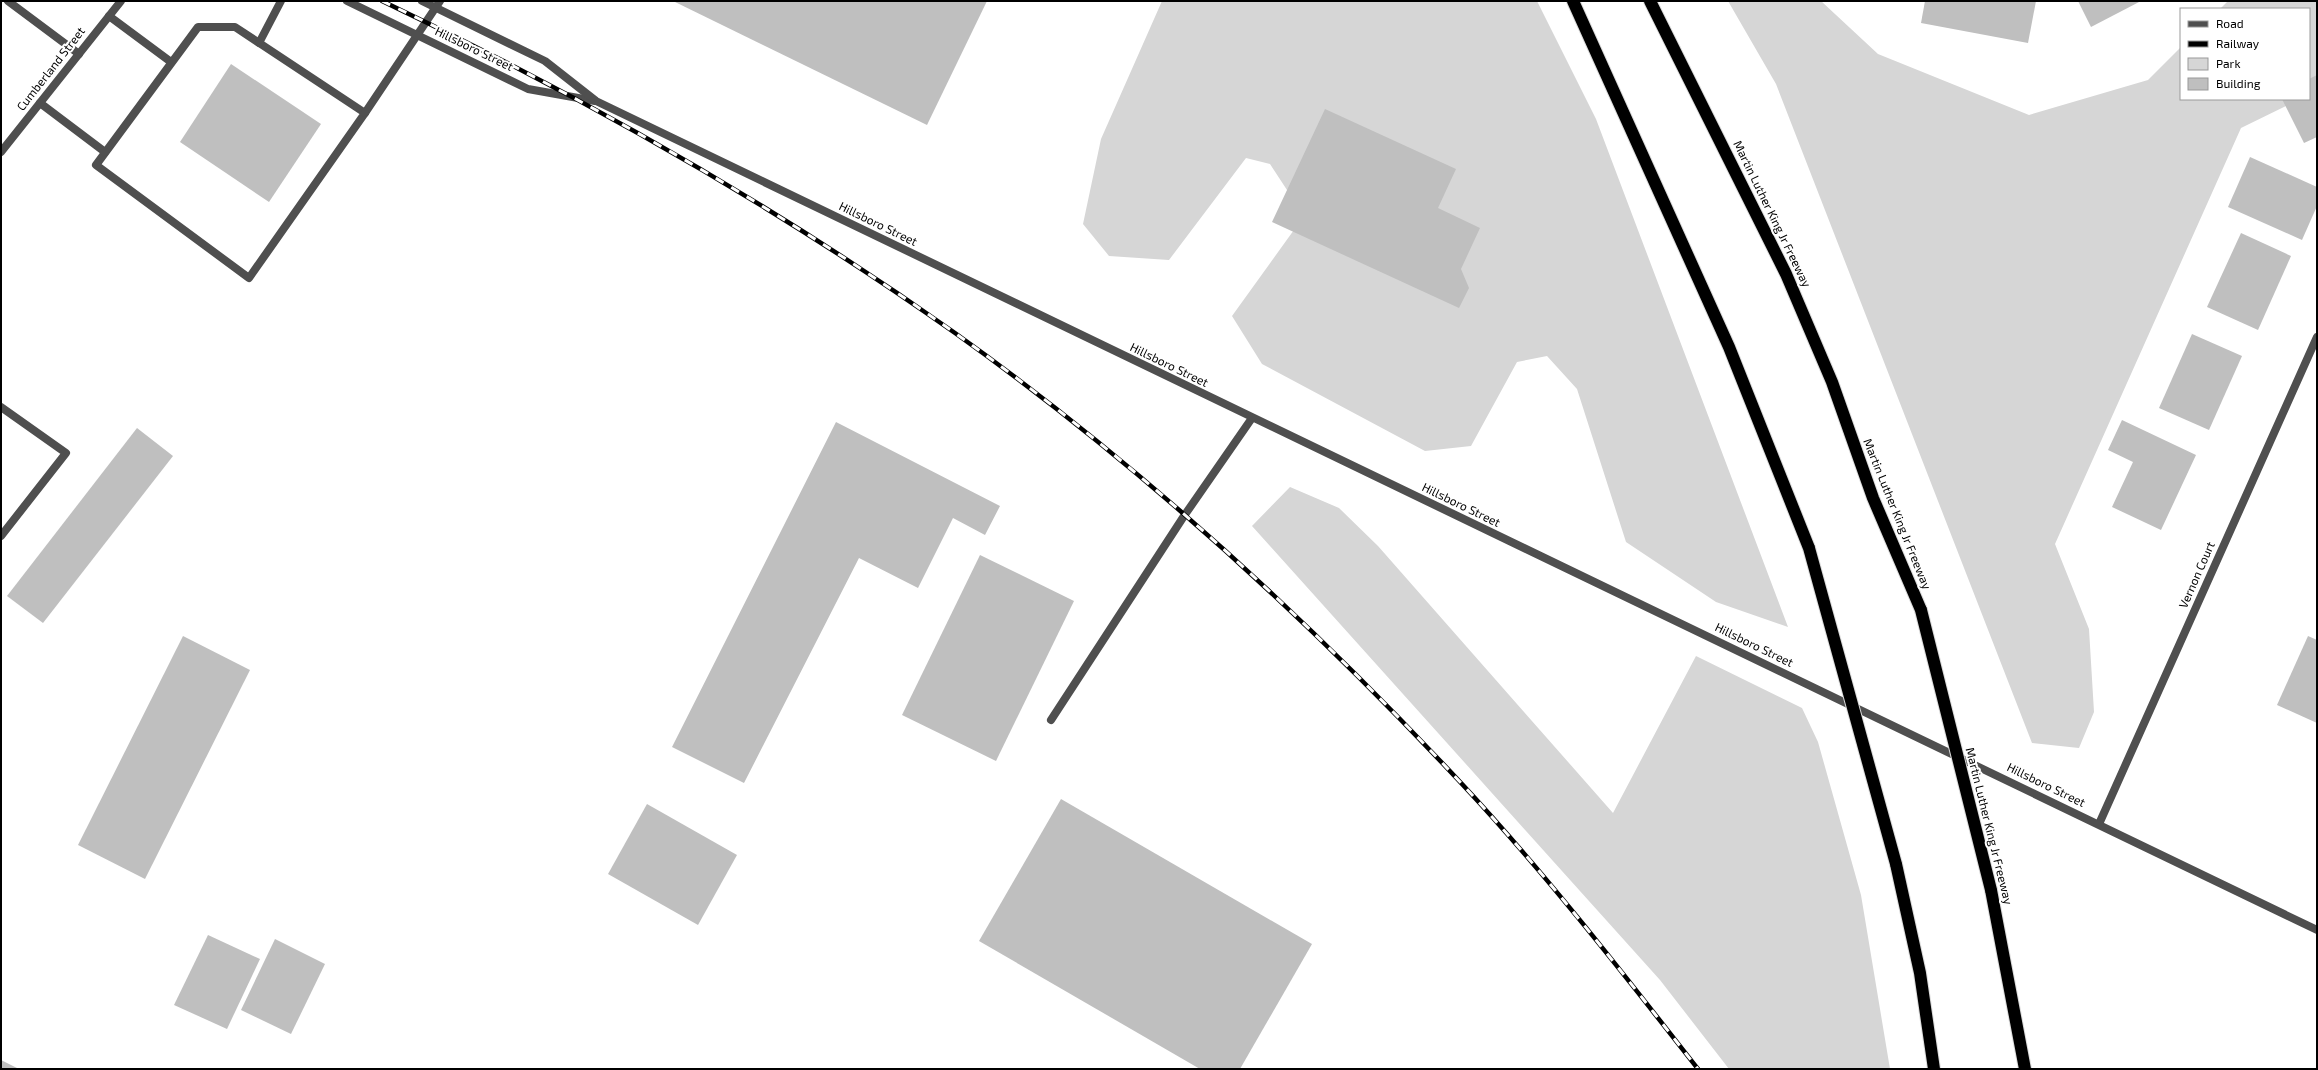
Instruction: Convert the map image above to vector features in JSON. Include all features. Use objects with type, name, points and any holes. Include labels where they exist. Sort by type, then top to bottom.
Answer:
[{"type":"highway","points":[[1573,1],[1729,347],[1810,548],[1896,864],[1920,973],[1934,1069]]},
{"type":"highway","name":"Martin Luther King Jr Freeway","points":[[1650,1],[1786,274],[1832,382],[1873,498],[1921,610],[1991,890],[2025,1069]]},
{"type":"street","points":[[8,1],[79,54]]},
{"type":"street","name":"Cumberland Street","points":[[1,152],[121,1]]},
{"type":"street","points":[[259,43],[281,1]]},
{"type":"street","name":"Hillsboro Street","points":[[347,1],[528,89],[596,101]]},
{"type":"street","name":"Hillsboro Street","points":[[422,1],[438,4],[545,61],[596,101],[2317,930]]},
{"type":"street","points":[[365,113],[235,27],[198,27],[96,164],[249,278],[365,113],[438,4]]},
{"type":"street","points":[[109,16],[171,62]]},
{"type":"street","points":[[40,103],[105,152]]},
{"type":"street","name":"Vernon Court","points":[[2099,824],[2317,336]]},
{"type":"street","points":[[1,407],[66,453],[1,536]]},
{"type":"street","points":[[1051,720],[1184,516],[1252,418]]},
{"type":"green space","points":[[1162,1],[1537,1],[1596,119],[1788,627],[1716,602],[1626,542],[1577,389],[1547,356],[1517,362],[1471,446],[1425,451],[1262,364],[1232,316],[1304,216],[1270,164],[1246,158],[1169,260],[1109,256],[1083,224],[1101,139]]},
{"type":"green space","points":[[1728,1],[1821,1],[1878,54],[2029,115],[2148,80],[2180,48],[2180,100],[2298,100],[2241,128],[2055,544],[2089,629],[2094,712],[2079,748],[2032,743],[1776,84]]},
{"type":"green space","points":[[2228,1],[2317,1],[2317,91],[2310,94],[2310,8],[2221,8]]},
{"type":"green space","points":[[1290,487],[1339,508],[1378,546],[1613,813],[1696,656],[1802,708],[1818,742],[1861,895],[1890,1069],[1729,1069],[1660,980],[1252,526]]},
{"type":"building","points":[[673,1],[987,1],[927,125]]},
{"type":"building","points":[[1925,1],[2036,1],[2028,43],[1921,23]]},
{"type":"building","points":[[2078,1],[2141,1],[2091,27]]},
{"type":"building","points":[[231,64],[321,124],[269,202],[180,142]]},
{"type":"building","points":[[2317,75],[2317,137],[2304,143],[2282,100],[2310,100],[2310,78]]},
{"type":"building","points":[[1325,109],[1456,169],[1438,208],[1480,228],[1461,269],[1469,288],[1459,308],[1272,222]]},
{"type":"building","points":[[2250,157],[2317,187],[2317,206],[2302,240],[2228,207]]},
{"type":"building","points":[[2241,233],[2291,256],[2258,330],[2207,307]]},
{"type":"building","points":[[2192,334],[2242,356],[2209,430],[2159,408]]},
{"type":"building","points":[[2122,420],[2196,455],[2161,530],[2112,507],[2133,462],[2108,450]]},
{"type":"building","points":[[836,422],[1000,506],[985,535],[953,518],[918,588],[859,558],[744,783],[672,747]]},
{"type":"building","points":[[137,428],[173,456],[43,623],[7,596]]},
{"type":"building","points":[[980,555],[1074,601],[996,761],[902,715]]},
{"type":"building","points":[[183,636],[250,670],[145,879],[78,845]]},
{"type":"building","points":[[2308,636],[2317,640],[2317,723],[2277,705]]},
{"type":"building","points":[[1061,799],[1312,944],[1240,1069],[1200,1069],[979,941]]},
{"type":"building","points":[[647,804],[737,855],[698,925],[608,874]]},
{"type":"building","points":[[208,935],[260,959],[227,1029],[174,1005]]},
{"type":"building","points":[[275,939],[325,964],[291,1034],[241,1010]]},
{"type":"building","points":[[1,1060],[19,1069],[1,1069]]},
{"type":"railway","points":[[382,1],[457,37],[603,114],[676,155],[817,240],[955,333],[1023,383],[1090,436],[1156,490],[1220,546],[1344,662],[1404,723],[1493,818],[1554,888],[1698,1069]]}]
